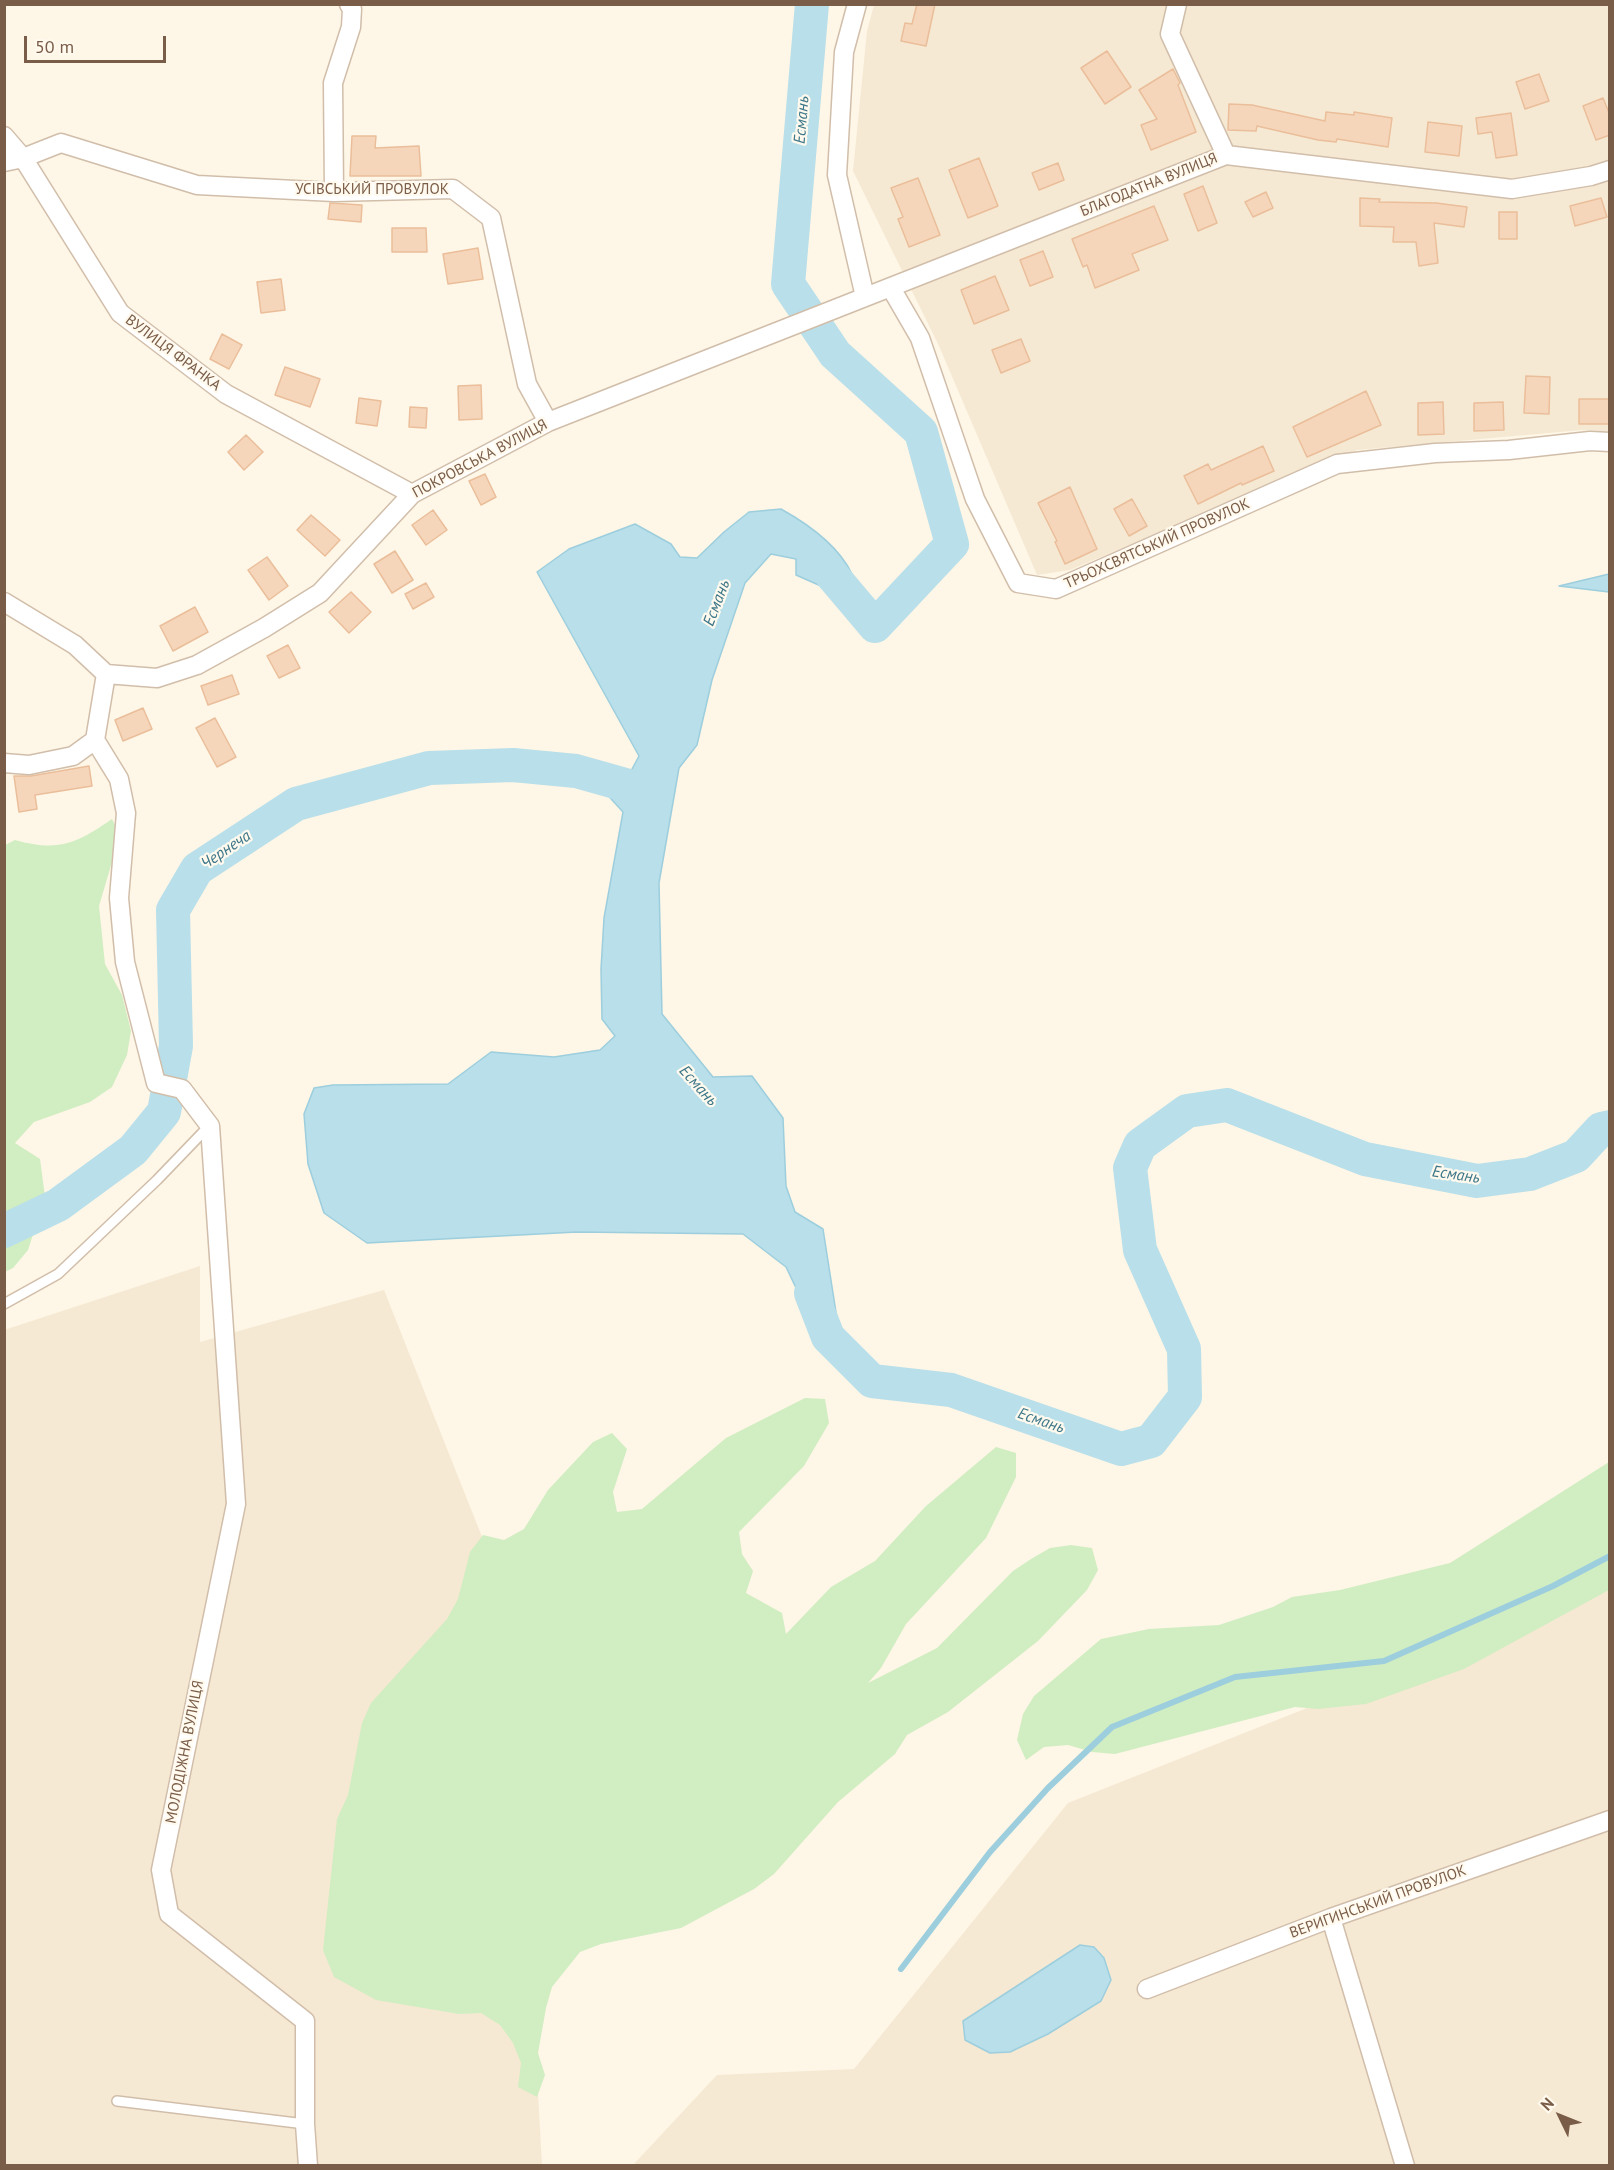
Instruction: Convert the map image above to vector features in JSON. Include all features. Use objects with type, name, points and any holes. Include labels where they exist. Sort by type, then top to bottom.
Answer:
[{"type":"street","points":[[334,192],[333,83],[351,27],[352,9],[349,4]]},
{"type":"street","points":[[857,4],[844,52],[837,175],[865,297]]},
{"type":"street","points":[[1177,4],[1170,34],[1226,155]]},
{"type":"street","name":"ВУЛИЦЯ ФРАНКА","points":[[4,136],[23,158],[120,313],[226,394],[412,494]]},
{"type":"street","name":"УСІВСЬКИЙ ПРОВУЛОК","points":[[4,162],[23,158],[61,143],[196,184],[334,192],[453,189],[491,218],[527,384],[548,422]]},
{"type":"street","name":"БЛАГОДАТНА ВУЛИЦЯ","points":[[845,304],[891,288],[1226,155],[1512,189],[1591,176],[1610,170]]},
{"type":"street","name":"ТРЬОХСВЯТСЬКИЙ ПРОВУЛОК","points":[[891,288],[920,338],[975,499],[1018,583],[1056,589],[1337,464],[1434,453],[1509,450],[1590,441],[1610,442]]},
{"type":"street","name":"ПОКРОВСЬКА ВУЛИЦЯ","points":[[106,674],[157,678],[197,665],[320,594],[412,494],[548,422],[845,304]]},
{"type":"street","points":[[4,602],[75,645],[106,674],[95,740],[119,779],[126,813],[119,898],[125,962],[156,1083],[182,1089],[210,1126]]},
{"type":"street","points":[[4,764],[29,765],[73,756],[95,740]]},
{"type":"street","name":"МОЛОДІЖНА ВУЛИЦЯ","points":[[210,1126],[236,1504],[161,1870],[169,1914],[305,2021],[305,2124],[308,2166]]},
{"type":"street","name":"ВЕРИГИНСЬКИЙ ПРОВУЛОК","points":[[1147,1989],[1331,1918],[1610,1820]]},
{"type":"street","points":[[1331,1918],[1405,2166]]},
{"type":"lane","points":[[4,1304],[58,1274],[210,1126]]},
{"type":"lane","points":[[117,2102],[305,2124]]},
{"type":"shaded area","points":[[874,5],[1609,5],[1609,432],[1582,430],[1357,450],[1070,570],[1037,575],[939,346],[853,171],[867,31]]},
{"type":"shaded area","points":[[200,1266],[200,1342],[384,1290],[511,1610],[542,2165],[5,2165],[4,1330]]},
{"type":"shaded area","points":[[1609,1588],[1609,2165],[632,2166],[717,2075],[854,2069],[1068,1803]]},
{"type":"green space","points":[[112,819],[120,835],[99,906],[105,964],[122,995],[131,1031],[127,1055],[112,1087],[90,1102],[34,1122],[15,1143],[40,1159],[45,1197],[28,1250],[13,1268],[5,1272],[5,845],[15,840],[43,845],[66,843],[88,835]]},
{"type":"green space","points":[[805,1398],[825,1399],[829,1423],[804,1466],[739,1532],[742,1554],[753,1571],[746,1593],[782,1613],[786,1634],[831,1587],[875,1561],[926,1506],[996,1447],[1016,1453],[1016,1477],[986,1538],[906,1624],[881,1668],[868,1683],[937,1648],[1013,1571],[1050,1548],[1071,1545],[1092,1548],[1098,1570],[1087,1590],[1038,1641],[948,1712],[907,1735],[895,1754],[838,1802],[774,1874],[754,1889],[681,1928],[601,1944],[580,1952],[552,1987],[538,2053],[545,2075],[537,2097],[518,2087],[521,2063],[513,2043],[500,2025],[481,2013],[459,2014],[376,2000],[334,1977],[323,1950],[337,1819],[348,1795],[362,1723],[371,1703],[447,1619],[458,1599],[470,1552],[483,1535],[504,1540],[524,1529],[548,1490],[593,1442],[612,1433],[627,1449],[613,1492],[617,1512],[642,1509],[726,1438]]},
{"type":"green space","points":[[1609,1462],[1609,1590],[1464,1669],[1366,1704],[1318,1709],[1295,1707],[1115,1754],[1092,1752],[1068,1745],[1044,1747],[1026,1760],[1017,1740],[1023,1714],[1034,1696],[1101,1639],[1149,1629],[1219,1625],[1273,1607],[1292,1597],[1340,1590],[1450,1563]]},
{"type":"water","points":[[781,509],[802,521],[839,554],[852,574],[862,610],[839,594],[796,575],[796,559],[771,554],[745,583],[712,680],[697,745],[679,768],[659,883],[662,1014],[713,1077],[752,1076],[783,1118],[786,1186],[795,1212],[823,1229],[838,1325],[828,1337],[807,1311],[786,1267],[743,1234],[577,1232],[367,1243],[324,1213],[308,1164],[304,1114],[314,1088],[333,1085],[448,1084],[491,1052],[554,1057],[600,1050],[615,1036],[602,1019],[601,969],[604,918],[623,812],[603,790],[624,784],[639,756],[537,572],[569,549],[635,524],[671,544],[680,557],[697,558],[749,512]]},
{"type":"water","points":[[1609,574],[1609,592],[1559,586]]},
{"type":"water","points":[[1080,1945],[1094,1947],[1104,1958],[1111,1980],[1101,2001],[1048,2034],[1010,2052],[990,2053],[965,2040],[963,2021]]},
{"type":"building","points":[[917,4],[935,4],[926,46],[901,41],[905,23],[912,24]]},
{"type":"building","points":[[1107,51],[1131,87],[1105,104],[1081,68]]},
{"type":"building","points":[[1173,69],[1196,132],[1151,150],[1141,125],[1157,119],[1139,90]]},
{"type":"building","points":[[1539,74],[1549,101],[1525,109],[1516,82]]},
{"type":"building","points":[[1603,98],[1610,115],[1610,135],[1596,140],[1583,106]]},
{"type":"building","points":[[1229,104],[1252,105],[1325,121],[1326,112],[1354,115],[1354,112],[1392,118],[1388,147],[1337,139],[1336,142],[1318,140],[1257,126],[1256,131],[1228,130]]},
{"type":"building","points":[[1511,113],[1517,155],[1496,158],[1492,132],[1478,134],[1476,118]]},
{"type":"building","points":[[1428,122],[1462,126],[1459,156],[1425,152]]},
{"type":"building","points":[[352,136],[376,136],[375,148],[419,146],[421,176],[350,176]]},
{"type":"building","points":[[979,158],[998,206],[968,218],[949,170]]},
{"type":"building","points":[[1058,163],[1064,180],[1039,190],[1032,173]]},
{"type":"building","points":[[918,178],[940,235],[909,247],[898,219],[903,217],[891,188]]},
{"type":"building","points":[[1203,186],[1217,223],[1198,231],[1184,194]]},
{"type":"building","points":[[1266,192],[1273,208],[1253,217],[1245,202]]},
{"type":"building","points":[[1360,198],[1380,199],[1379,202],[1436,203],[1467,207],[1464,227],[1434,223],[1438,263],[1419,266],[1416,242],[1393,242],[1394,227],[1360,226]]},
{"type":"building","points":[[1601,198],[1607,217],[1575,226],[1570,206]]},
{"type":"building","points":[[330,203],[362,205],[361,222],[328,219]]},
{"type":"building","points":[[1154,206],[1168,240],[1132,254],[1139,270],[1095,288],[1087,265],[1083,267],[1072,239]]},
{"type":"building","points":[[1499,212],[1517,212],[1517,239],[1499,239]]},
{"type":"building","points":[[392,228],[426,228],[427,252],[392,252]]},
{"type":"building","points":[[478,248],[483,279],[448,284],[443,254]]},
{"type":"building","points":[[1043,251],[1053,277],[1030,286],[1020,260]]},
{"type":"building","points":[[995,276],[1009,310],[974,324],[961,290]]},
{"type":"building","points":[[281,279],[285,310],[261,313],[257,282]]},
{"type":"building","points":[[222,334],[242,345],[229,369],[210,359]]},
{"type":"building","points":[[1021,339],[1030,361],[1001,373],[992,350]]},
{"type":"building","points":[[285,367],[320,379],[310,407],[275,395]]},
{"type":"building","points":[[1526,376],[1550,377],[1549,414],[1524,413]]},
{"type":"building","points":[[481,385],[482,419],[459,420],[458,386]]},
{"type":"building","points":[[1366,391],[1381,425],[1307,457],[1293,427]]},
{"type":"building","points":[[359,398],[381,401],[377,426],[356,423]]},
{"type":"building","points":[[1579,399],[1610,399],[1610,424],[1579,424]]},
{"type":"building","points":[[1443,402],[1444,434],[1418,435],[1418,403]]},
{"type":"building","points":[[1503,402],[1504,430],[1474,431],[1474,403]]},
{"type":"building","points":[[410,407],[427,408],[426,428],[409,427]]},
{"type":"building","points":[[246,435],[263,452],[244,470],[228,452]]},
{"type":"building","points":[[1263,446],[1274,471],[1242,485],[1241,483],[1198,504],[1184,476],[1208,464],[1211,470]]},
{"type":"building","points":[[485,474],[496,497],[481,505],[469,481]]},
{"type":"building","points":[[1070,487],[1097,549],[1065,564],[1055,542],[1057,541],[1038,503]]},
{"type":"building","points":[[1132,499],[1147,526],[1129,536],[1114,509]]},
{"type":"building","points":[[433,510],[447,530],[426,545],[412,525]]},
{"type":"building","points":[[311,515],[340,540],[325,556],[297,530]]},
{"type":"building","points":[[395,551],[413,580],[392,593],[374,564]]},
{"type":"building","points":[[267,557],[288,586],[269,600],[248,570]]},
{"type":"building","points":[[426,583],[434,597],[413,609],[405,594]]},
{"type":"building","points":[[351,592],[371,612],[349,633],[329,612]]},
{"type":"building","points":[[195,607],[208,632],[173,651],[160,626]]},
{"type":"building","points":[[288,645],[300,668],[279,678],[267,656]]},
{"type":"building","points":[[232,675],[239,694],[208,705],[201,686]]},
{"type":"building","points":[[143,708],[152,729],[123,741],[115,720]]},
{"type":"building","points":[[215,718],[236,757],[217,767],[196,728]]},
{"type":"building","points":[[89,766],[92,786],[35,795],[37,809],[19,812],[14,776],[31,776]]},
{"type":"waterway","name":"Есмань","points":[[812,4],[788,284],[835,354],[921,432],[952,544],[875,626],[831,574]]},
{"type":"waterway","name":"Чернеча","points":[[4,1231],[58,1205],[133,1150],[164,1112],[176,1046],[173,910],[197,869],[296,804],[429,768],[513,765],[576,771],[654,793]]},
{"type":"waterway","name":"Есмань","points":[[811,1293],[828,1337],[872,1381],[951,1390],[1121,1449],[1151,1441],[1185,1397],[1184,1349],[1140,1250],[1130,1168],[1140,1145],[1187,1111],[1227,1105],[1365,1159],[1477,1181],[1530,1174],[1576,1156],[1601,1129],[1610,1127]]},
{"type":"waterway","points":[[901,1969],[990,1852],[1048,1788],[1112,1727],[1235,1677],[1384,1661],[1553,1586],[1610,1556]]}]
